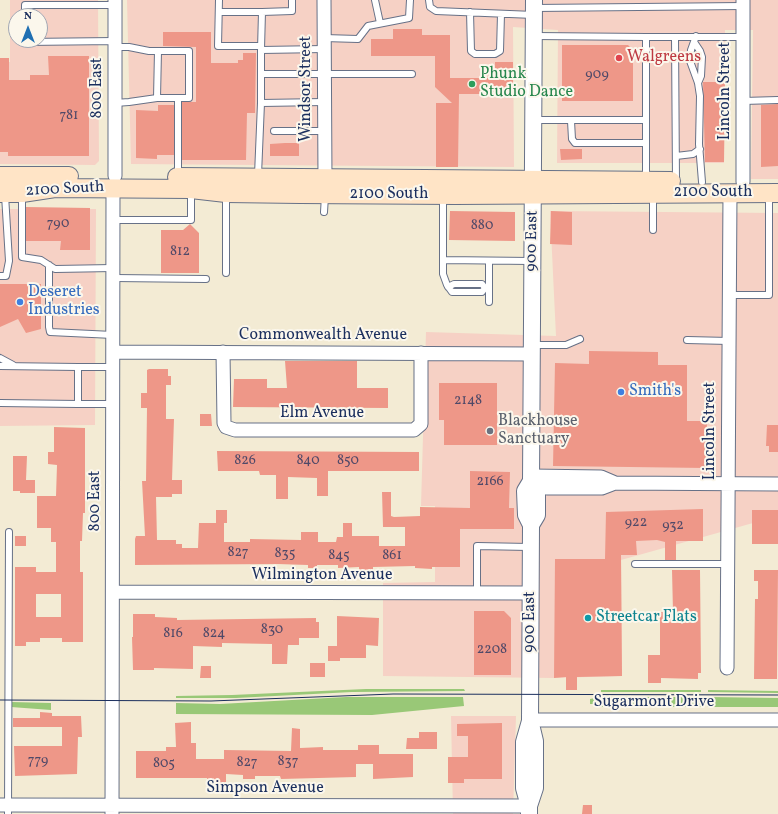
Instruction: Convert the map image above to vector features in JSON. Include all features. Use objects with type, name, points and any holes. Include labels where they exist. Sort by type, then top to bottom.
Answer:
[{"type":"main road","name":"2100 South","points":[[0,176],[114,182],[226,193],[443,195],[534,187]]},
{"type":"main road","name":"2100 South","points":[[9,193],[178,177],[258,178],[325,195]]},
{"type":"main road","name":"2100 South","points":[[325,195],[336,186],[409,186],[418,184],[424,179],[534,187],[771,188]]},
{"type":"main road","name":"2100 South","points":[[650,187],[676,181],[702,182],[736,188]]},
{"type":"street","name":"Windsor Street","points":[[324,0],[325,195]]},
{"type":"street","name":"800 East","points":[[112,810],[115,2]]},
{"type":"street","name":"Lincoln Street","points":[[727,668],[729,295],[743,101],[743,3]]},
{"type":"street","name":"900 East","points":[[529,810],[524,788],[524,742],[530,720],[531,525],[537,515],[538,492],[531,479],[534,8]]},
{"type":"street","name":"Commonwealth Avenue","points":[[114,352],[421,353],[532,349]]},
{"type":"street","name":"Elm Avenue","points":[[223,352],[224,423],[226,427],[235,430],[414,430],[421,424],[421,353]]},
{"type":"street","points":[[531,479],[601,477],[615,483],[778,484]]},
{"type":"street","name":"Wilmington Avenue","points":[[113,592],[531,593]]},
{"type":"street","name":"Sugarmont Drive","points":[[530,720],[778,720]]},
{"type":"street","name":"Simpson Avenue","points":[[5,808],[112,810],[529,810]]},
{"type":"lane","points":[[219,0],[218,46],[262,48],[324,44],[358,39],[368,26],[409,18],[410,0]]},
{"type":"lane","points":[[219,12],[292,11],[292,0]]},
{"type":"lane","points":[[375,0],[380,23]]},
{"type":"lane","points":[[430,0],[430,7],[436,11],[501,14],[534,8],[743,3]]},
{"type":"lane","points":[[25,8],[25,6],[115,2]]},
{"type":"lane","points":[[258,178],[262,12]]},
{"type":"lane","points":[[470,12],[471,52],[474,54],[496,54],[500,51],[501,14]]},
{"type":"lane","points":[[534,36],[675,37],[695,39],[743,37]]},
{"type":"lane","points":[[646,37],[646,144],[653,230]]},
{"type":"lane","points":[[675,37],[676,181]]},
{"type":"lane","points":[[695,39],[702,57],[701,76],[698,83]]},
{"type":"lane","points":[[695,39],[691,50],[690,60],[698,83],[700,96],[700,150],[702,182]]},
{"type":"lane","points":[[48,43],[115,44],[149,52],[189,51],[188,98],[157,98],[115,103]]},
{"type":"lane","points":[[157,98],[158,51]]},
{"type":"lane","points":[[261,74],[412,74]]},
{"type":"lane","points":[[178,98],[178,177]]},
{"type":"lane","points":[[743,101],[778,100]]},
{"type":"lane","points":[[261,103],[324,102]]},
{"type":"lane","points":[[534,120],[646,120]]},
{"type":"lane","points":[[571,121],[572,139],[575,143],[646,144]]},
{"type":"lane","points":[[274,131],[324,131]]},
{"type":"lane","points":[[676,156],[693,154],[700,150]]},
{"type":"lane","points":[[729,295],[769,295],[771,188]]},
{"type":"lane","points":[[114,220],[191,220],[191,189]]},
{"type":"lane","points":[[9,193],[22,257],[41,260],[55,269],[206,279]]},
{"type":"lane","points":[[0,276],[6,276],[9,262],[9,193]]},
{"type":"lane","points":[[226,193],[226,273]]},
{"type":"lane","points":[[443,195],[443,274],[448,287],[452,292],[482,292],[487,288]]},
{"type":"lane","points":[[443,260],[533,261]]},
{"type":"lane","points":[[489,261],[487,288],[489,302]]},
{"type":"lane","points":[[49,265],[50,332],[114,335]]},
{"type":"lane","points":[[532,349],[566,345],[580,339]]},
{"type":"lane","points":[[687,340],[729,341]]},
{"type":"lane","points":[[0,358],[15,366]]},
{"type":"lane","points":[[0,366],[114,367]]},
{"type":"lane","points":[[78,367],[78,404]]},
{"type":"lane","points":[[0,403],[114,404]]},
{"type":"lane","points":[[5,808],[10,532]]},
{"type":"lane","points":[[477,593],[477,546],[531,547]]},
{"type":"lane","points":[[635,564],[727,564]]},
{"type":"lane","points":[[0,729],[7,729]]},
{"type":"shaded area","points":[[10,0],[98,0],[99,161],[95,165],[0,164],[0,62],[10,62],[10,48],[48,48],[48,8],[10,8]]},
{"type":"shaded area","points":[[127,0],[778,0],[778,179],[751,179],[753,30],[725,30],[724,163],[557,163],[558,30],[513,27],[514,167],[131,164]]},
{"type":"shaded area","points":[[0,209],[96,209],[95,425],[0,426]]},
{"type":"shaded area","points":[[550,211],[778,213],[778,516],[621,560],[622,676],[554,678],[383,676],[383,583],[435,582],[435,506],[421,506],[426,332],[556,336]]},
{"type":"shaded area","points":[[451,716],[516,716],[513,814],[453,814]]},
{"type":"green space","points":[[366,689],[464,689],[465,691],[352,692],[236,698],[176,698],[176,696]]},
{"type":"green space","points":[[601,690],[701,690],[701,692],[601,692]]},
{"type":"green space","points":[[708,690],[778,691],[778,693],[708,692]]},
{"type":"green space","points":[[346,697],[463,697],[464,706],[372,715],[176,714],[176,703],[220,704]]},
{"type":"green space","points":[[600,697],[701,697],[701,707],[598,707],[596,704],[590,704],[590,699]]},
{"type":"green space","points":[[708,697],[778,698],[778,707],[707,707]]},
{"type":"green space","points":[[11,702],[51,703],[51,710],[11,707]]},
{"type":"building","points":[[393,29],[422,29],[422,35],[450,35],[450,78],[495,78],[495,62],[513,62],[513,94],[459,94],[458,167],[436,167],[436,103],[452,103],[435,87],[435,56],[371,56],[371,39],[393,39]]},
{"type":"building","points":[[163,32],[211,32],[211,63],[238,63],[238,60],[243,60],[243,53],[256,53],[255,113],[247,113],[246,160],[182,160],[182,102],[196,102],[196,47],[163,46]]},
{"type":"building","name":"Walgreens","points":[[562,45],[628,45],[633,50],[633,101],[562,101]]},
{"type":"building","points":[[48,56],[89,56],[89,156],[8,156],[8,152],[0,152],[0,58],[9,58],[9,80],[30,80],[30,75],[49,75]]},
{"type":"building","points":[[703,82],[725,82],[724,162],[705,162]]},
{"type":"building","points":[[778,104],[778,166],[761,167],[761,105]]},
{"type":"building","points":[[158,105],[174,105],[174,155],[157,155],[157,159],[136,158],[136,110],[158,111]]},
{"type":"building","points":[[299,143],[299,156],[270,156],[270,144]]},
{"type":"building","points":[[560,149],[582,149],[582,159],[561,160]]},
{"type":"building","points":[[26,207],[90,208],[90,250],[60,250],[61,241],[26,241]]},
{"type":"building","points":[[450,211],[515,212],[515,241],[449,240]]},
{"type":"building","points":[[551,211],[572,212],[572,245],[550,244]]},
{"type":"building","points":[[190,224],[199,233],[199,273],[161,273],[161,230],[183,230]]},
{"type":"building","name":"Deseret Industries","points":[[0,284],[41,284],[41,329],[26,333],[18,319],[0,327]]},
{"type":"building","name":"Smith's","points":[[589,351],[658,352],[658,365],[687,365],[687,421],[707,421],[706,468],[553,466],[555,363],[589,364]]},
{"type":"building","points":[[285,361],[357,361],[357,388],[388,388],[388,408],[233,407],[234,379],[267,379],[267,388],[287,388]]},
{"type":"building","points":[[168,369],[168,376],[171,376],[171,385],[166,385],[166,419],[174,419],[172,480],[182,480],[182,494],[172,494],[172,497],[156,497],[157,540],[176,540],[176,544],[182,544],[182,548],[198,548],[199,523],[216,523],[216,510],[227,510],[227,523],[224,523],[224,542],[250,542],[250,539],[301,540],[301,532],[318,532],[318,542],[336,542],[337,537],[343,537],[343,523],[352,523],[352,536],[379,536],[379,546],[405,546],[405,527],[383,527],[382,492],[391,492],[391,516],[394,517],[420,516],[420,507],[470,508],[470,471],[510,472],[509,508],[514,508],[514,529],[460,529],[460,567],[432,567],[432,569],[415,568],[415,566],[373,567],[373,571],[359,570],[359,567],[338,568],[338,565],[317,565],[317,568],[308,568],[308,565],[277,564],[135,565],[136,536],[145,536],[142,481],[146,481],[147,408],[141,408],[141,393],[147,393],[147,370]]},
{"type":"building","points":[[439,383],[497,383],[497,445],[444,445],[444,420],[439,420]]},
{"type":"building","points":[[200,414],[211,414],[212,426],[200,426]]},
{"type":"building","points":[[767,425],[778,425],[778,452],[769,452],[769,446],[766,446]]},
{"type":"building","points":[[54,427],[85,428],[85,513],[83,513],[82,541],[80,541],[80,572],[83,572],[83,642],[62,642],[62,638],[40,638],[40,642],[26,642],[26,646],[15,646],[15,567],[36,567],[36,572],[56,572],[56,542],[51,542],[51,528],[37,528],[37,496],[56,496],[57,465],[48,464],[48,452],[54,452]],"holes":[[[36,594],[61,594],[61,617],[36,617]]]},
{"type":"building","points":[[217,451],[419,452],[419,471],[328,471],[328,496],[317,496],[317,478],[288,477],[288,499],[276,499],[276,475],[260,475],[259,471],[218,471]]},
{"type":"building","points":[[13,456],[27,456],[26,480],[35,480],[35,493],[20,493],[20,491],[13,491]]},
{"type":"building","name":"Streetcar Flats","points":[[703,509],[703,541],[676,541],[676,560],[665,560],[665,542],[657,540],[636,541],[637,555],[621,555],[622,676],[577,677],[577,690],[566,690],[566,677],[554,678],[555,559],[605,559],[606,512]]},
{"type":"building","points":[[752,510],[778,510],[778,544],[752,544]]},
{"type":"building","points":[[15,536],[26,536],[26,546],[15,546]]},
{"type":"building","points":[[672,570],[700,570],[701,673],[698,673],[698,679],[661,678],[661,683],[648,683],[648,655],[660,655],[660,612],[673,612]]},
{"type":"building","points":[[754,570],[778,570],[777,679],[754,679],[755,599],[758,599],[758,581],[754,581]]},
{"type":"building","points":[[474,611],[504,611],[511,618],[511,675],[474,675]]},
{"type":"building","points":[[133,614],[155,614],[155,617],[177,618],[177,620],[316,618],[316,622],[319,622],[319,638],[299,638],[299,645],[288,645],[287,664],[272,664],[272,644],[222,643],[222,647],[193,646],[193,669],[154,668],[154,670],[133,670]]},
{"type":"building","points":[[337,616],[379,618],[378,646],[366,645],[366,658],[340,658],[340,661],[328,661],[328,646],[337,646]]},
{"type":"building","points":[[310,663],[325,663],[325,677],[310,677]]},
{"type":"building","points":[[201,666],[211,666],[211,678],[200,678]]},
{"type":"building","points":[[40,712],[52,713],[52,716],[81,716],[82,737],[78,737],[77,774],[15,776],[14,746],[62,746],[62,727],[13,727],[13,718],[40,718]]},
{"type":"building","points":[[191,722],[191,743],[196,743],[196,759],[224,759],[224,750],[291,751],[292,728],[300,729],[300,748],[323,747],[323,750],[358,750],[358,745],[379,745],[379,754],[413,754],[413,777],[373,779],[373,764],[356,764],[356,777],[281,779],[280,776],[255,776],[255,779],[243,779],[243,775],[226,774],[226,783],[220,783],[220,786],[207,786],[207,778],[136,778],[136,751],[166,751],[166,747],[176,747],[175,723]]},
{"type":"building","points":[[502,723],[502,779],[464,779],[464,783],[448,783],[448,757],[468,757],[468,736],[457,736],[457,724]]},
{"type":"building","points":[[419,732],[437,732],[437,749],[406,749],[407,738],[419,738]]},
{"type":"building","points":[[583,805],[592,805],[592,814],[582,814]]},
{"type":"tram line","points":[[0,700],[211,701],[393,694],[778,695]]},
{"type":"place","name":"Walgreens","points":[[619,58]]},
{"type":"place","name":"Phunk Studio Dance","points":[[472,84]]},
{"type":"place","name":"Deseret Industries","points":[[20,302]]},
{"type":"place","name":"Smith's","points":[[621,392]]},
{"type":"place","name":"Blackhouse Sanctuary","points":[[490,431]]},
{"type":"place","name":"Streetcar Flats","points":[[588,618]]}]
